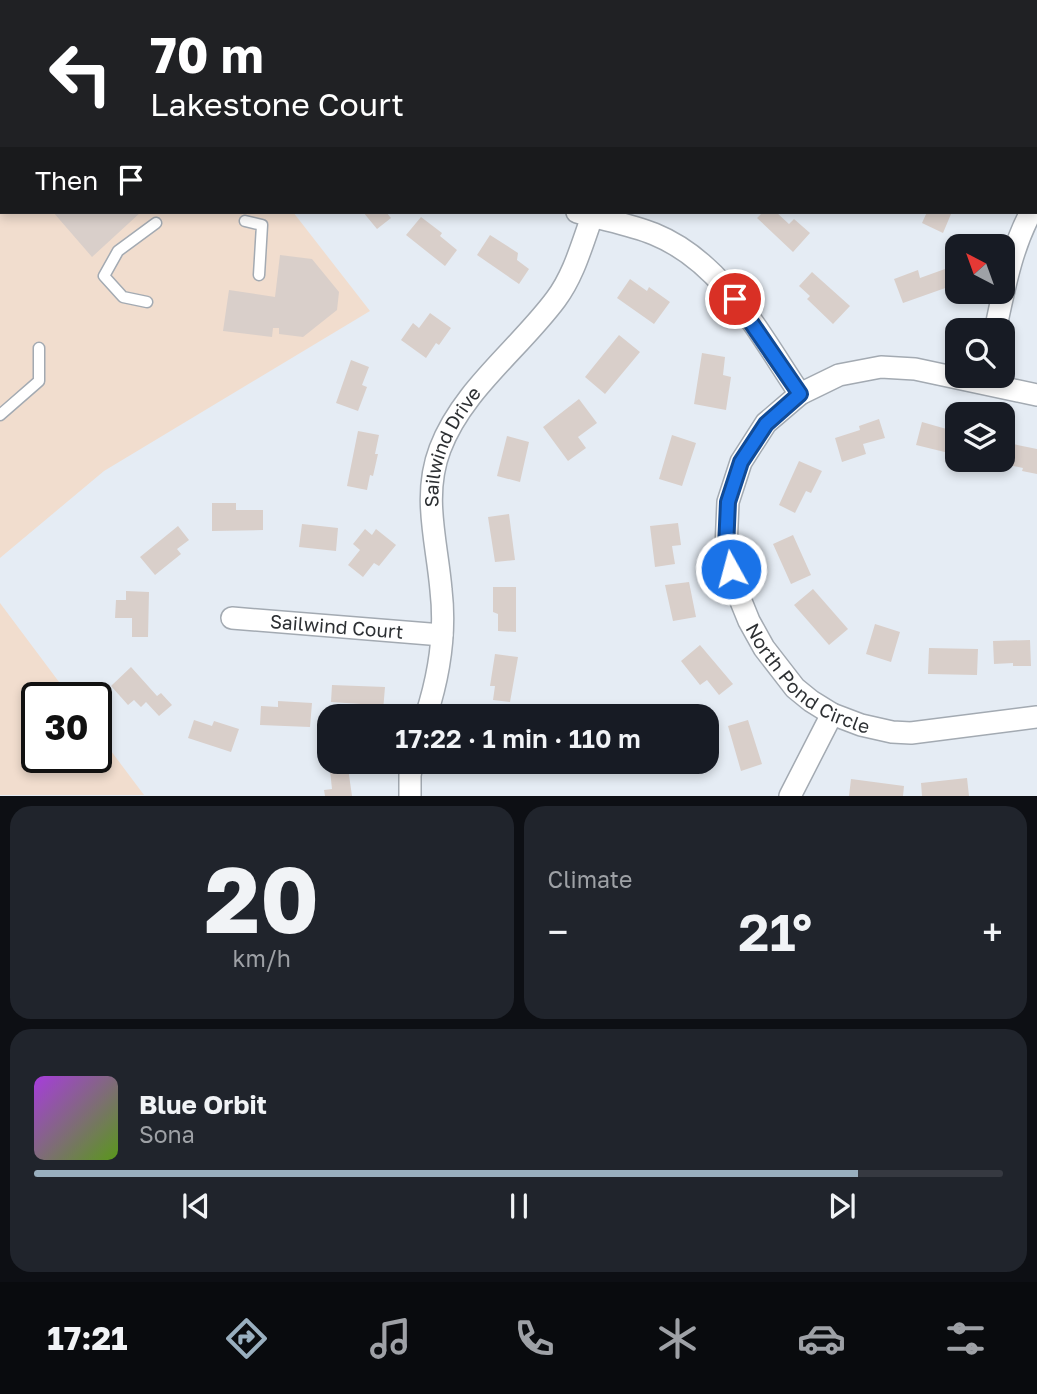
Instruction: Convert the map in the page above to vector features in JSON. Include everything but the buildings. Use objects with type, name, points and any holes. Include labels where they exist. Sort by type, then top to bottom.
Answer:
[{"type":"street","points":[[584,214],[633,226],[656,235],[704,265],[735,299],[800,394]]},
{"type":"street","name":"Sailwind Drive","points":[[430,704],[435,687],[442,635],[442,593],[430,505],[432,477],[439,450],[450,425],[466,402],[559,296],[573,268],[584,214]]},
{"type":"street","points":[[998,318],[1013,253],[1030,214]]},
{"type":"street","name":"North Pond Circle","points":[[945,374],[881,367],[839,375],[800,394],[766,424],[741,462],[728,502],[726,548],[736,589],[764,648],[795,688],[832,714],[861,725],[911,733],[1037,717]]},
{"type":"street","name":"North Pond Circle","points":[[1012,388],[1037,395]]},
{"type":"street","name":"Sailwind Court","points":[[232,618],[442,635]]},
{"type":"street","points":[[790,796],[832,714]]},
{"type":"street","points":[[410,774],[410,796]]},
{"type":"lane","points":[[245,221],[262,225],[259,275]]},
{"type":"lane","points":[[147,302],[123,297],[104,276],[118,251],[156,223]]},
{"type":"lane","points":[[0,415],[39,381],[39,348]]},
{"type":"shaded area","points":[[0,214],[295,214],[370,311],[104,471],[0,558]]},
{"type":"shaded area","points":[[0,603],[59,682],[21,682],[21,773],[112,773],[112,752],[144,795],[0,795]]},
{"type":"route","points":[[731,569],[726,548],[728,502],[741,462],[766,424],[800,394],[735,299]]}]
